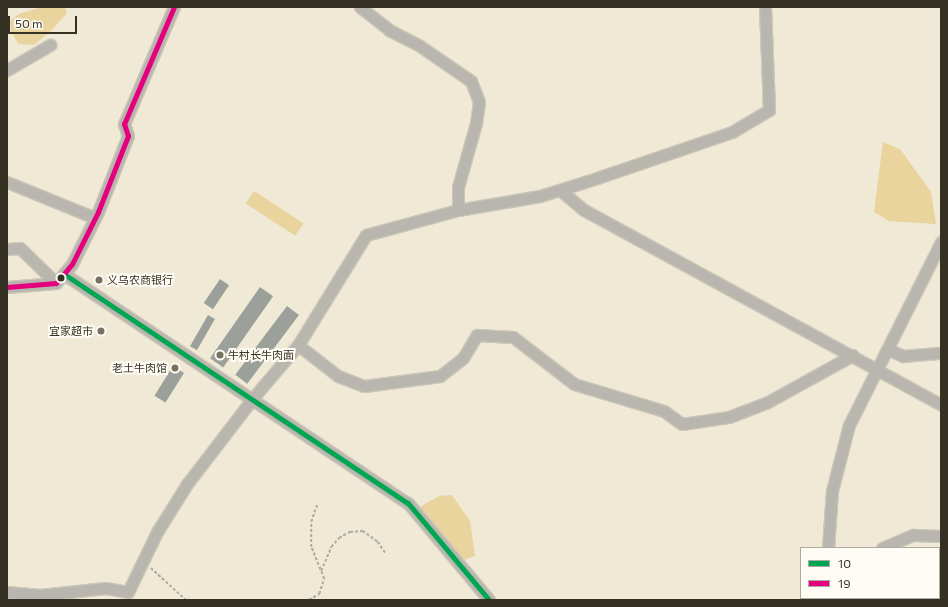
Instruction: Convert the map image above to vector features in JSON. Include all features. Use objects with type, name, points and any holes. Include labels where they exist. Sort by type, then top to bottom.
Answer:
[{"type":"street","points":[[7,287],[56,283],[72,264],[95,218],[128,136],[124,124],[174,7]]},
{"type":"street","points":[[360,7],[389,30],[420,46],[471,81],[479,102],[476,123],[465,154],[458,187],[458,210]]},
{"type":"street","points":[[7,592],[40,595],[106,588],[126,596],[157,532],[187,484],[253,398],[298,345],[366,235],[458,210],[540,196],[560,190],[732,132],[769,110],[765,7]]},
{"type":"street","points":[[7,70],[50,45]]},
{"type":"street","points":[[7,182],[95,218]]},
{"type":"street","points":[[560,190],[584,210],[853,354],[941,405]]},
{"type":"street","points":[[828,547],[832,491],[849,425],[879,369],[941,242]]},
{"type":"street","points":[[7,249],[20,248],[56,283]]},
{"type":"street","points":[[64,274],[253,398],[408,503],[489,600]]},
{"type":"street","points":[[298,345],[338,376],[364,386],[440,376],[463,358],[477,335],[513,337],[574,384],[664,411],[682,424],[729,417],[766,403],[853,354]]},
{"type":"street","points":[[888,349],[903,356],[941,352]]},
{"type":"street","points":[[884,547],[913,535],[941,536]]},
{"type":"path","points":[[309,600],[319,594],[324,579],[311,547],[310,533],[316,505]]},
{"type":"path","points":[[321,571],[331,547],[338,538],[350,532],[363,531],[378,542],[386,554]]},
{"type":"path","points":[[142,561],[186,600]]},
{"type":"shaded area","points":[[42,7],[65,7],[67,13],[51,31],[34,45],[18,44],[11,31],[10,21],[19,14]]},
{"type":"shaded area","points":[[883,142],[900,149],[931,192],[936,224],[889,221],[874,212]]},
{"type":"shaded area","points":[[254,191],[303,223],[295,236],[246,204]]},
{"type":"shaded area","points":[[452,495],[470,521],[475,556],[460,561],[418,508],[439,496]]},
{"type":"building","points":[[220,279],[229,285],[213,309],[204,303]]},
{"type":"building","points":[[260,287],[273,296],[223,367],[210,358]]},
{"type":"building","points":[[287,306],[299,315],[247,384],[235,375]]},
{"type":"building","points":[[208,315],[215,319],[197,350],[190,346]]},
{"type":"building","points":[[173,366],[184,373],[165,403],[154,396]]},
{"type":"transit line","name":"19","points":[[7,287],[56,283],[72,264],[98,212],[128,136],[124,124],[174,7]]},
{"type":"transit line","name":"10","points":[[64,274],[408,503],[489,600]]},
{"type":"place","name":"义乌农商银行","points":[[99,280]]},
{"type":"place","name":"宜家超市","points":[[101,331]]},
{"type":"place","name":"牛村长牛肉面","points":[[220,355]]},
{"type":"place","name":"老土牛肉馆","points":[[175,368]]}]
